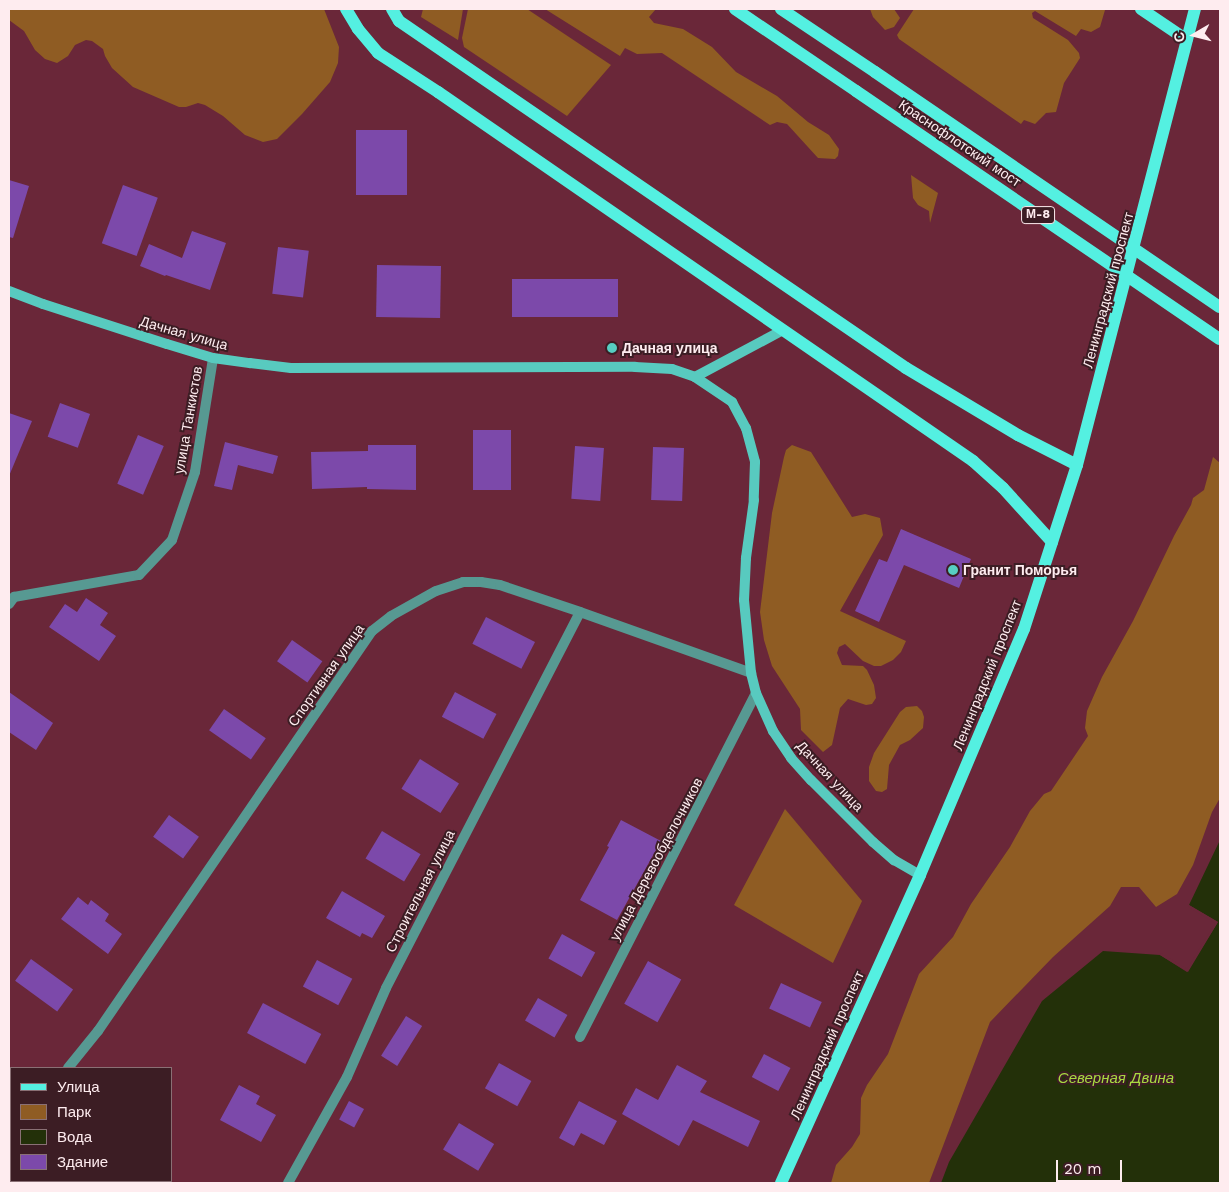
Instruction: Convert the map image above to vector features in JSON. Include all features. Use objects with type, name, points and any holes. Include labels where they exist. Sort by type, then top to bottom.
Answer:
[{"type":"main road","points":[[346,9],[358,30],[378,53],[973,461],[1003,488],[1052,542]]},
{"type":"main road","points":[[392,9],[399,21],[898,363],[1018,435],[1077,465]]},
{"type":"main road","name":"Краснофлотский мост","points":[[735,9],[1220,339]]},
{"type":"main road","name":"Краснофлотский мост","points":[[781,9],[1220,307]]},
{"type":"main road","points":[[1141,9],[1187,40]]},
{"type":"main road","name":"Ленинградский проспект","points":[[781,1183],[920,875],[1020,638],[1077,465],[1195,9]]},
{"type":"street","name":"Дачная улица","points":[[9,291],[53,308],[213,358],[291,368],[663,368],[695,377],[732,402],[746,428],[755,462],[754,500],[746,558],[744,600],[751,673],[756,692],[772,731],[800,769],[873,842],[894,860],[920,875]]},
{"type":"street","points":[[695,377],[782,330]]},
{"type":"street","name":"улица Танкистов","points":[[9,604],[14,597],[139,576],[172,540],[195,472],[213,358]]},
{"type":"street","name":"Спортивная улица","points":[[69,1067],[98,1031],[372,631],[390,616],[436,591],[463,582],[500,585],[751,673]]},
{"type":"street","name":"Строительная улица","points":[[288,1183],[347,1077],[386,988],[580,612]]},
{"type":"street","name":"улица Деревообделочников","points":[[580,1038],[756,692]]},
{"type":"green space","points":[[9,9],[324,9],[339,47],[338,63],[330,82],[302,114],[277,139],[263,142],[245,135],[223,116],[205,105],[198,103],[179,107],[133,87],[112,68],[103,49],[92,41],[86,40],[75,45],[68,56],[57,63],[45,59],[35,50],[24,31],[9,20]]},
{"type":"green space","points":[[423,9],[463,9],[458,40],[421,17]]},
{"type":"green space","points":[[468,9],[527,9],[611,65],[567,116],[464,47],[462,38]]},
{"type":"green space","points":[[545,9],[656,9],[649,17],[654,23],[683,29],[712,47],[736,72],[777,96],[808,122],[829,135],[839,149],[838,156],[835,159],[818,158],[787,124],[777,122],[770,125],[662,53],[637,54],[625,48],[620,56]]},
{"type":"green space","points":[[870,9],[894,9],[900,18],[894,27],[885,30],[873,17]]},
{"type":"green space","points":[[914,9],[1105,10],[1100,27],[1091,32],[1081,29],[1076,36],[1035,11],[1032,13],[1033,18],[1068,40],[1079,53],[1080,58],[1064,83],[1056,112],[1046,113],[1035,124],[1024,120],[1021,124],[899,39],[897,35]]},
{"type":"green space","points":[[911,175],[938,193],[930,223],[929,211],[918,205],[913,198]]},
{"type":"green space","points":[[792,445],[811,452],[852,517],[865,514],[880,518],[883,535],[840,611],[906,641],[901,652],[893,660],[881,666],[874,666],[863,661],[845,644],[839,647],[837,653],[842,665],[863,666],[867,670],[874,685],[876,698],[872,704],[866,705],[848,699],[840,708],[832,745],[823,752],[801,730],[800,709],[772,666],[764,640],[760,612],[772,513],[786,450]]},
{"type":"green space","points":[[1213,457],[1220,463],[1220,798],[1212,812],[1193,865],[1177,894],[1156,907],[1139,887],[1121,887],[1110,906],[1053,957],[990,1022],[929,1183],[831,1183],[836,1165],[852,1147],[860,1134],[861,1098],[867,1085],[888,1054],[919,974],[953,937],[971,904],[1010,847],[1030,811],[1044,794],[1051,791],[1088,736],[1085,728],[1087,711],[1102,677],[1133,621],[1193,498],[1204,490]]},
{"type":"green space","points":[[917,706],[922,711],[924,717],[923,728],[910,740],[900,745],[889,765],[887,789],[882,792],[876,791],[869,781],[869,767],[874,753],[900,712],[906,707]]},
{"type":"green space","points":[[785,809],[862,901],[833,963],[734,905]]},
{"type":"water","name":"Северная Двина","points":[[1220,840],[1220,1183],[941,1183],[949,1162],[1042,1001],[1103,951],[1160,955],[1187,972],[1218,922],[1189,905]]},
{"type":"pier","points":[[1189,905],[1218,922],[1188,972],[1160,955],[1161,953],[1187,969],[1215,923],[1188,907]]},
{"type":"building","points":[[356,130],[407,130],[407,195],[356,195]]},
{"type":"building","points":[[9,180],[29,186],[13,238],[9,237]]},
{"type":"building","points":[[123,185],[158,198],[137,256],[102,243]]},
{"type":"building","points":[[192,231],[226,243],[210,290],[140,266],[149,244],[182,258]]},
{"type":"building","points":[[278,247],[309,251],[303,297],[272,294]]},
{"type":"building","points":[[377,265],[441,266],[440,318],[376,317]]},
{"type":"building","points":[[512,279],[618,279],[618,317],[512,317]]},
{"type":"building","points":[[60,403],[90,414],[78,448],[48,437]]},
{"type":"building","points":[[9,413],[32,421],[9,476]]},
{"type":"building","points":[[473,430],[511,430],[511,490],[473,490]]},
{"type":"building","points":[[138,435],[164,446],[143,495],[117,484]]},
{"type":"building","points":[[225,442],[278,456],[273,474],[238,465],[232,490],[214,486]]},
{"type":"building","points":[[368,445],[416,445],[416,490],[367,489],[367,487],[312,489],[311,452],[368,451]]},
{"type":"building","points":[[575,446],[604,448],[600,501],[571,499]]},
{"type":"building","points":[[653,447],[684,448],[682,501],[651,500]]},
{"type":"building","points":[[901,529],[971,559],[959,588],[904,565],[879,622],[855,611],[879,559],[887,562]]},
{"type":"building","points":[[86,598],[108,613],[100,625],[116,636],[99,661],[49,627],[65,604],[77,612]]},
{"type":"building","points":[[486,617],[535,642],[521,669],[472,644]]},
{"type":"building","points":[[292,640],[322,661],[307,683],[277,661]]},
{"type":"building","points":[[9,692],[53,723],[36,750],[9,732]]},
{"type":"building","points":[[455,692],[496,714],[483,739],[442,717]]},
{"type":"building","points":[[224,709],[266,738],[251,760],[209,730]]},
{"type":"building","points":[[420,759],[459,783],[440,813],[401,789]]},
{"type":"building","points":[[169,815],[199,837],[183,859],[153,837]]},
{"type":"building","points":[[621,820],[661,841],[617,920],[580,900],[609,847],[607,846]]},
{"type":"building","points":[[382,831],[421,854],[404,882],[366,858]]},
{"type":"building","points":[[342,891],[385,916],[372,938],[362,933],[360,937],[326,918]]},
{"type":"building","points":[[78,897],[88,905],[91,900],[109,914],[105,921],[122,934],[108,954],[61,919]]},
{"type":"building","points":[[562,934],[595,952],[582,977],[548,958]]},
{"type":"building","points":[[31,959],[73,990],[57,1011],[15,981]]},
{"type":"building","points":[[317,960],[352,979],[338,1005],[303,986]]},
{"type":"building","points":[[648,961],[681,979],[657,1022],[624,1004]]},
{"type":"building","points":[[781,983],[822,1002],[810,1027],[769,1008]]},
{"type":"building","points":[[538,998],[567,1015],[554,1038],[525,1021]]},
{"type":"building","points":[[263,1003],[321,1034],[305,1064],[247,1033]]},
{"type":"building","points":[[406,1016],[422,1026],[397,1066],[381,1056]]},
{"type":"building","points":[[764,1054],[790,1068],[778,1091],[752,1077]]},
{"type":"building","points":[[499,1063],[531,1081],[517,1106],[485,1088]]},
{"type":"building","points":[[677,1065],[707,1081],[700,1092],[760,1121],[748,1147],[693,1120],[679,1146],[622,1114],[636,1088],[658,1100]]},
{"type":"building","points":[[239,1085],[260,1096],[256,1104],[276,1115],[261,1142],[220,1120]]},
{"type":"building","points":[[349,1101],[364,1109],[354,1128],[339,1120]]},
{"type":"building","points":[[579,1101],[617,1121],[604,1145],[581,1133],[574,1146],[559,1138]]},
{"type":"building","points":[[459,1123],[494,1144],[478,1171],[443,1150]]},
{"type":"place","name":"Дачная улица","points":[[612,348]]},
{"type":"place","name":"Гранит Поморья","points":[[953,570]]}]
